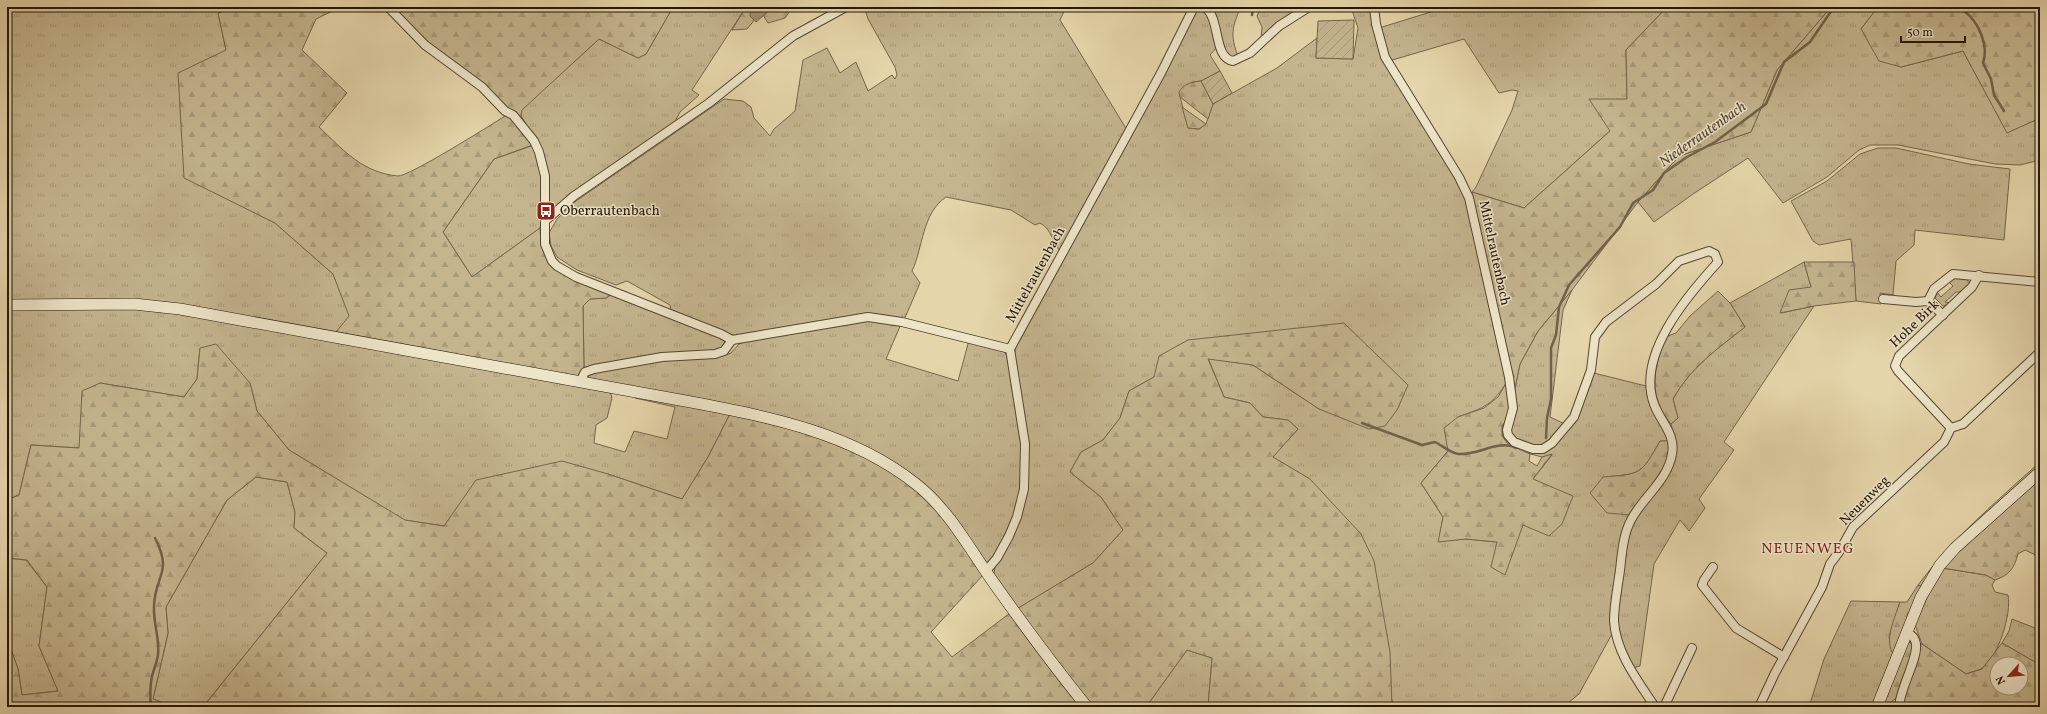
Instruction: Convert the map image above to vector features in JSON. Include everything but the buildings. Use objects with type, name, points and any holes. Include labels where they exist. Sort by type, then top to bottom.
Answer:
[{"type":"main road","points":[[7,305],[126,304],[164,307],[580,382],[766,418],[827,435],[862,450],[882,461],[916,484],[934,501],[1044,653],[1087,707]]},
{"type":"main road","points":[[1876,707],[1921,597],[1944,560],[1955,548],[2040,472]]},
{"type":"street","points":[[388,7],[425,46],[482,87],[505,111],[513,115],[534,141],[539,152],[545,176],[544,238],[546,249],[552,260],[558,266],[587,282],[721,334],[732,340],[868,317],[902,322],[1010,349],[1025,444],[1024,489],[1017,517],[1009,536],[995,562],[986,571]]},
{"type":"street","points":[[545,221],[574,196],[709,103],[793,36],[846,7]]},
{"type":"street","name":"Mittelrautenbach","points":[[1010,349],[1158,79],[1194,7]]},
{"type":"street","points":[[1205,7],[1213,18],[1221,53],[1226,58],[1233,61],[1250,53],[1279,26],[1309,7]]},
{"type":"street","name":"Mittelrautenbach","points":[[1374,7],[1376,24],[1385,57],[1459,177],[1471,203],[1493,312],[1509,377],[1513,408],[1507,430],[1508,435],[1514,442],[1533,449],[1543,449],[1552,443],[1574,417],[1591,370],[1597,333],[1606,322],[1656,284],[1679,261],[1702,252],[1711,252],[1717,256],[1718,262],[1668,327],[1659,344],[1651,366],[1652,396],[1671,437],[1673,452],[1671,462],[1662,478],[1636,512],[1628,527],[1623,548],[1614,613],[1615,626],[1621,649],[1638,681],[1655,707]]},
{"type":"street","points":[[1928,301],[1934,289],[1950,275],[1964,273],[2040,282]]},
{"type":"street","name":"Hohe Birk","points":[[1952,428],[1895,366],[1899,356],[1972,287],[1979,275]]},
{"type":"street","points":[[1883,299],[1916,302],[1928,301],[1943,315]]},
{"type":"street","points":[[580,382],[585,372],[594,369],[662,357],[715,354],[724,351],[732,340]]},
{"type":"street","name":"Neuenweg","points":[[1759,707],[1774,673],[1822,587],[1830,564],[1837,556],[1853,527],[1944,442],[1952,428],[1963,424],[2040,352]]},
{"type":"street","points":[[1713,567],[1702,585],[1707,593],[1736,628],[1784,657]]},
{"type":"street","points":[[1899,707],[1900,696],[1916,648],[1914,637],[1907,632]]},
{"type":"street","points":[[1664,707],[1692,648]]},
{"type":"green space","points":[[7,7],[239,7],[218,13],[226,50],[184,177],[275,223],[333,274],[350,317],[336,332],[610,391],[612,398],[607,418],[596,425],[594,443],[625,452],[634,431],[667,439],[675,407],[635,398],[633,395],[730,414],[708,457],[682,499],[608,474],[477,480],[444,526],[404,520],[289,450],[257,411],[250,383],[200,348],[197,379],[184,397],[100,383],[79,448],[31,445],[19,495],[7,500]]},
{"type":"green space","points":[[238,7],[341,7],[316,19],[302,50],[347,93],[319,127],[354,159],[374,170],[398,176],[433,160],[505,116],[480,88],[385,7],[673,7],[646,54],[638,58],[599,39],[522,110],[521,116],[538,143],[494,159],[443,232],[472,277],[540,228],[541,244],[547,258],[612,294],[606,298],[590,299],[583,306],[584,369],[579,377],[336,332],[349,316],[333,274],[275,223],[184,178],[178,73],[226,50],[218,13]]},
{"type":"green space","points":[[673,7],[746,7],[692,90],[699,95],[680,112],[673,125],[550,212],[549,193],[521,116],[521,110],[599,39],[638,58],[646,54]]},
{"type":"green space","points":[[746,7],[793,7],[785,18],[768,23],[761,12],[747,29],[732,30]]},
{"type":"green space","points":[[864,7],[929,7],[934,11],[938,7],[1066,7],[1060,20],[1127,130],[1061,252],[1050,232],[1040,223],[1035,225],[1011,210],[946,197],[932,212],[924,231],[916,262],[912,271],[920,283],[904,320],[884,316],[735,336],[671,311],[670,305],[627,281],[616,285],[577,270],[557,257],[551,246],[549,233],[557,219],[576,201],[724,99],[743,101],[751,107],[754,118],[770,136],[774,129],[795,111],[803,60],[827,48],[840,73],[856,62],[868,91],[892,75],[895,79],[897,75],[895,67],[868,19]]},
{"type":"green space","points":[[1210,7],[1241,7],[1233,31],[1235,49],[1238,56],[1231,57],[1225,52]]},
{"type":"green space","points":[[1261,7],[1305,7],[1261,39],[1262,27],[1257,16]]},
{"type":"green space","points":[[1351,7],[1372,7],[1378,42],[1467,196],[1508,380],[1497,395],[1487,404],[1475,411],[1458,417],[1448,451],[1421,483],[1443,517],[1439,541],[1466,539],[1497,542],[1533,479],[1552,455],[1542,457],[1519,451],[1508,444],[1502,436],[1502,426],[1509,417],[1520,364],[1538,331],[1572,290],[1563,310],[1550,417],[1569,426],[1594,373],[1646,386],[1650,406],[1669,441],[1660,441],[1644,467],[1639,471],[1625,475],[1603,477],[1631,515],[1612,634],[1579,694],[1563,707],[1392,707],[1393,703],[1310,479],[1272,457],[1298,429],[1288,420],[1263,417],[1250,403],[1224,397],[1208,358],[1253,365],[1319,409],[1397,410],[1188,340],[1154,377],[1129,391],[1120,418],[1103,440],[1081,452],[1070,472],[1101,497],[1123,530],[1093,563],[1017,609],[994,575],[995,566],[1026,489],[1013,358],[1017,344],[1197,9],[1202,10],[1210,18],[1217,47],[1210,55],[1220,71],[1201,81],[1192,82],[1179,92],[1188,128],[1199,129],[1206,124],[1213,104],[1277,68],[1317,38],[1316,58],[1353,59],[1358,28]]},
{"type":"green space","points":[[1433,7],[1667,7],[1626,50],[1627,99],[1610,131],[1524,208],[1472,192],[1476,187],[1512,110],[1518,91],[1512,90],[1499,93],[1464,39],[1389,61],[1379,28],[1434,11]]},
{"type":"green space","points":[[1667,7],[1831,7],[1777,70],[1751,132],[1679,156],[1638,202],[1572,290],[1538,331],[1520,364],[1509,417],[1502,426],[1502,436],[1508,444],[1530,454],[1529,461],[1537,466],[1542,457],[1552,454],[1533,479],[1573,496],[1562,524],[1549,536],[1523,525],[1505,575],[1491,567],[1497,542],[1466,539],[1438,542],[1443,517],[1421,483],[1448,451],[1444,428],[1458,417],[1484,408],[1498,397],[1508,380],[1472,192],[1524,208],[1610,131],[1589,99],[1627,99],[1626,50]]},
{"type":"green space","points":[[1831,7],[1878,7],[1861,29],[1901,67],[1963,51],[2007,132],[2040,118],[2040,160],[2020,165],[1995,164],[1898,145],[1870,145],[1859,150],[1827,177],[1783,203],[1748,158],[1654,222],[1638,202],[1679,156],[1751,132],[1777,70]]},
{"type":"green space","points":[[1878,7],[2040,7],[2040,118],[2007,133],[1963,51],[1901,67],[1879,61],[1861,29]]},
{"type":"green space","points":[[1354,20],[1353,59],[1316,58],[1318,21]]},
{"type":"green space","points":[[1220,71],[1232,93],[1213,104],[1201,81]]},
{"type":"green space","points":[[1201,81],[1213,104],[1208,119],[1180,97],[1179,92],[1188,84]]},
{"type":"green space","points":[[1182,107],[1206,124],[1199,129],[1188,128]]},
{"type":"green space","points":[[534,145],[539,165],[543,197],[540,228],[472,277],[443,232],[494,159]]},
{"type":"green space","points":[[1878,148],[1896,148],[1969,164],[2010,169],[2004,240],[1915,230],[1914,245],[1896,261],[1893,295],[1880,293],[1881,304],[1856,301],[1851,239],[1819,245],[1813,241],[1791,201],[1827,181],[1860,154]]},
{"type":"green space","points":[[1804,262],[1811,287],[1781,313],[1814,306],[1724,442],[1734,450],[1699,499],[1705,508],[1689,531],[1680,520],[1654,564],[1640,666],[1633,668],[1623,646],[1616,620],[1627,535],[1674,437],[1671,424],[1678,418],[1673,399],[1696,368],[1714,351],[1745,327],[1730,303]]},
{"type":"green space","points":[[1804,262],[1854,262],[1856,301],[1814,306],[1780,313],[1789,290],[1811,287]]},
{"type":"green space","points":[[1965,277],[1970,284],[1964,292],[1956,292],[1945,302],[1952,303],[1943,306],[1935,298],[1937,292],[1941,297],[1953,286],[1948,281],[1954,278]]},
{"type":"green space","points":[[1718,291],[1730,303],[1745,327],[1724,343],[1688,377],[1673,399],[1678,418],[1671,424],[1658,403],[1655,382],[1658,360],[1665,337],[1676,333],[1690,316]]},
{"type":"green space","points":[[612,294],[723,338],[725,343],[723,348],[715,351],[584,369],[583,306],[590,299],[606,298]]},
{"type":"green space","points":[[868,319],[901,324],[886,359],[958,381],[969,340],[1003,350],[1007,356],[1020,437],[1020,490],[1014,515],[1004,540],[987,564],[873,450],[589,379],[588,377],[590,374],[633,364],[726,355],[731,353],[739,344],[753,339]]},
{"type":"green space","points":[[1344,323],[1408,385],[1397,410],[1385,426],[1369,429],[1319,409],[1253,365],[1208,359],[1224,397],[1250,403],[1263,417],[1288,420],[1298,429],[1273,457],[1310,479],[1361,534],[1374,561],[1390,652],[1392,707],[1208,707],[1212,658],[1187,650],[1146,707],[203,707],[327,553],[294,528],[295,512],[287,482],[256,477],[227,500],[166,607],[168,633],[153,699],[174,707],[7,707],[7,638],[18,669],[22,695],[58,691],[39,646],[47,587],[27,560],[7,558],[7,500],[19,495],[31,445],[79,448],[82,391],[100,383],[184,397],[197,379],[200,348],[216,344],[250,383],[257,411],[289,450],[405,520],[444,526],[476,480],[562,461],[608,474],[682,499],[708,457],[730,414],[830,439],[871,459],[916,487],[942,516],[983,575],[931,632],[952,657],[1010,613],[1093,563],[1123,530],[1101,497],[1070,472],[1081,452],[1103,440],[1120,418],[1129,391],[1154,377],[1159,356],[1188,340]]},
{"type":"green space","points":[[1660,441],[1669,441],[1668,461],[1631,515],[1607,513],[1590,493],[1603,477],[1625,475],[1639,471],[1644,467]]},
{"type":"green space","points":[[2040,462],[2040,468],[1923,587],[1918,585],[1946,551]]},
{"type":"green space","points":[[256,477],[287,482],[295,512],[294,528],[327,553],[203,707],[174,707],[153,699],[168,633],[166,607],[227,500]]},
{"type":"green space","points":[[2040,478],[2040,557],[2025,550],[2018,554],[2013,567],[2008,573],[1995,580],[1986,575],[1942,568],[1957,551]]},
{"type":"green space","points":[[7,558],[26,560],[47,587],[39,646],[58,691],[22,695],[18,669],[7,638]]},
{"type":"green space","points":[[1942,568],[1986,575],[1995,580],[1992,585],[1995,592],[2008,595],[2009,603],[2006,624],[1998,646],[1993,656],[1989,656],[1989,661],[1981,669],[1966,674],[1922,644],[1915,625],[1930,590]]},
{"type":"green space","points":[[1918,585],[1923,587],[1894,655],[1891,650],[1890,636],[1895,615],[1900,602],[1907,602]]},
{"type":"green space","points":[[1851,601],[1900,602],[1889,637],[1894,655],[1873,707],[1809,707],[1824,659]]},
{"type":"green space","points":[[2012,619],[2040,630],[2040,665],[2029,659],[2029,656],[2024,656],[2002,643],[2009,631]]},
{"type":"green space","points":[[1909,642],[1913,649],[1897,698],[1892,701],[1890,707],[1882,707],[1906,643]]},
{"type":"green space","points":[[2002,643],[2024,656],[1992,656]]},
{"type":"green space","points":[[1922,644],[1966,674],[1982,669],[1989,660],[1989,696],[2029,696],[2029,659],[2040,665],[2040,707],[1903,707],[1903,702],[1920,645]]},
{"type":"green space","points":[[1187,650],[1212,658],[1208,707],[1146,707]]},
{"type":"shaded area","points":[[751,7],[772,8],[756,22],[750,16]]},
{"type":"waterway","points":[[1252,15],[1253,7]]},
{"type":"waterway","name":"Niederrautenbach","points":[[1546,438],[1547,418],[1551,399],[1551,348],[1556,335],[1559,307],[1569,285],[1620,227],[1633,203],[1653,190],[1664,173],[1687,157],[1715,142],[1766,104],[1784,62],[1810,42],[1834,7]]},
{"type":"waterway","points":[[1963,7],[1964,11],[1974,21],[1984,42],[1985,56],[1983,63],[1991,79],[1994,95],[2004,111]]},
{"type":"waterway","name":"Niederrautenbach","points":[[1362,423],[1422,445],[1435,442],[1449,451],[1458,454],[1473,453],[1502,445],[1516,448]]},
{"type":"waterway","points":[[151,707],[151,680],[158,658],[154,606],[157,587],[163,567],[163,559],[155,538]]},
{"type":"place","name":"Oberrautenbach","points":[[546,211]]},
{"type":"district","name":"NEUENWEG","points":[[1808,549]]}]
